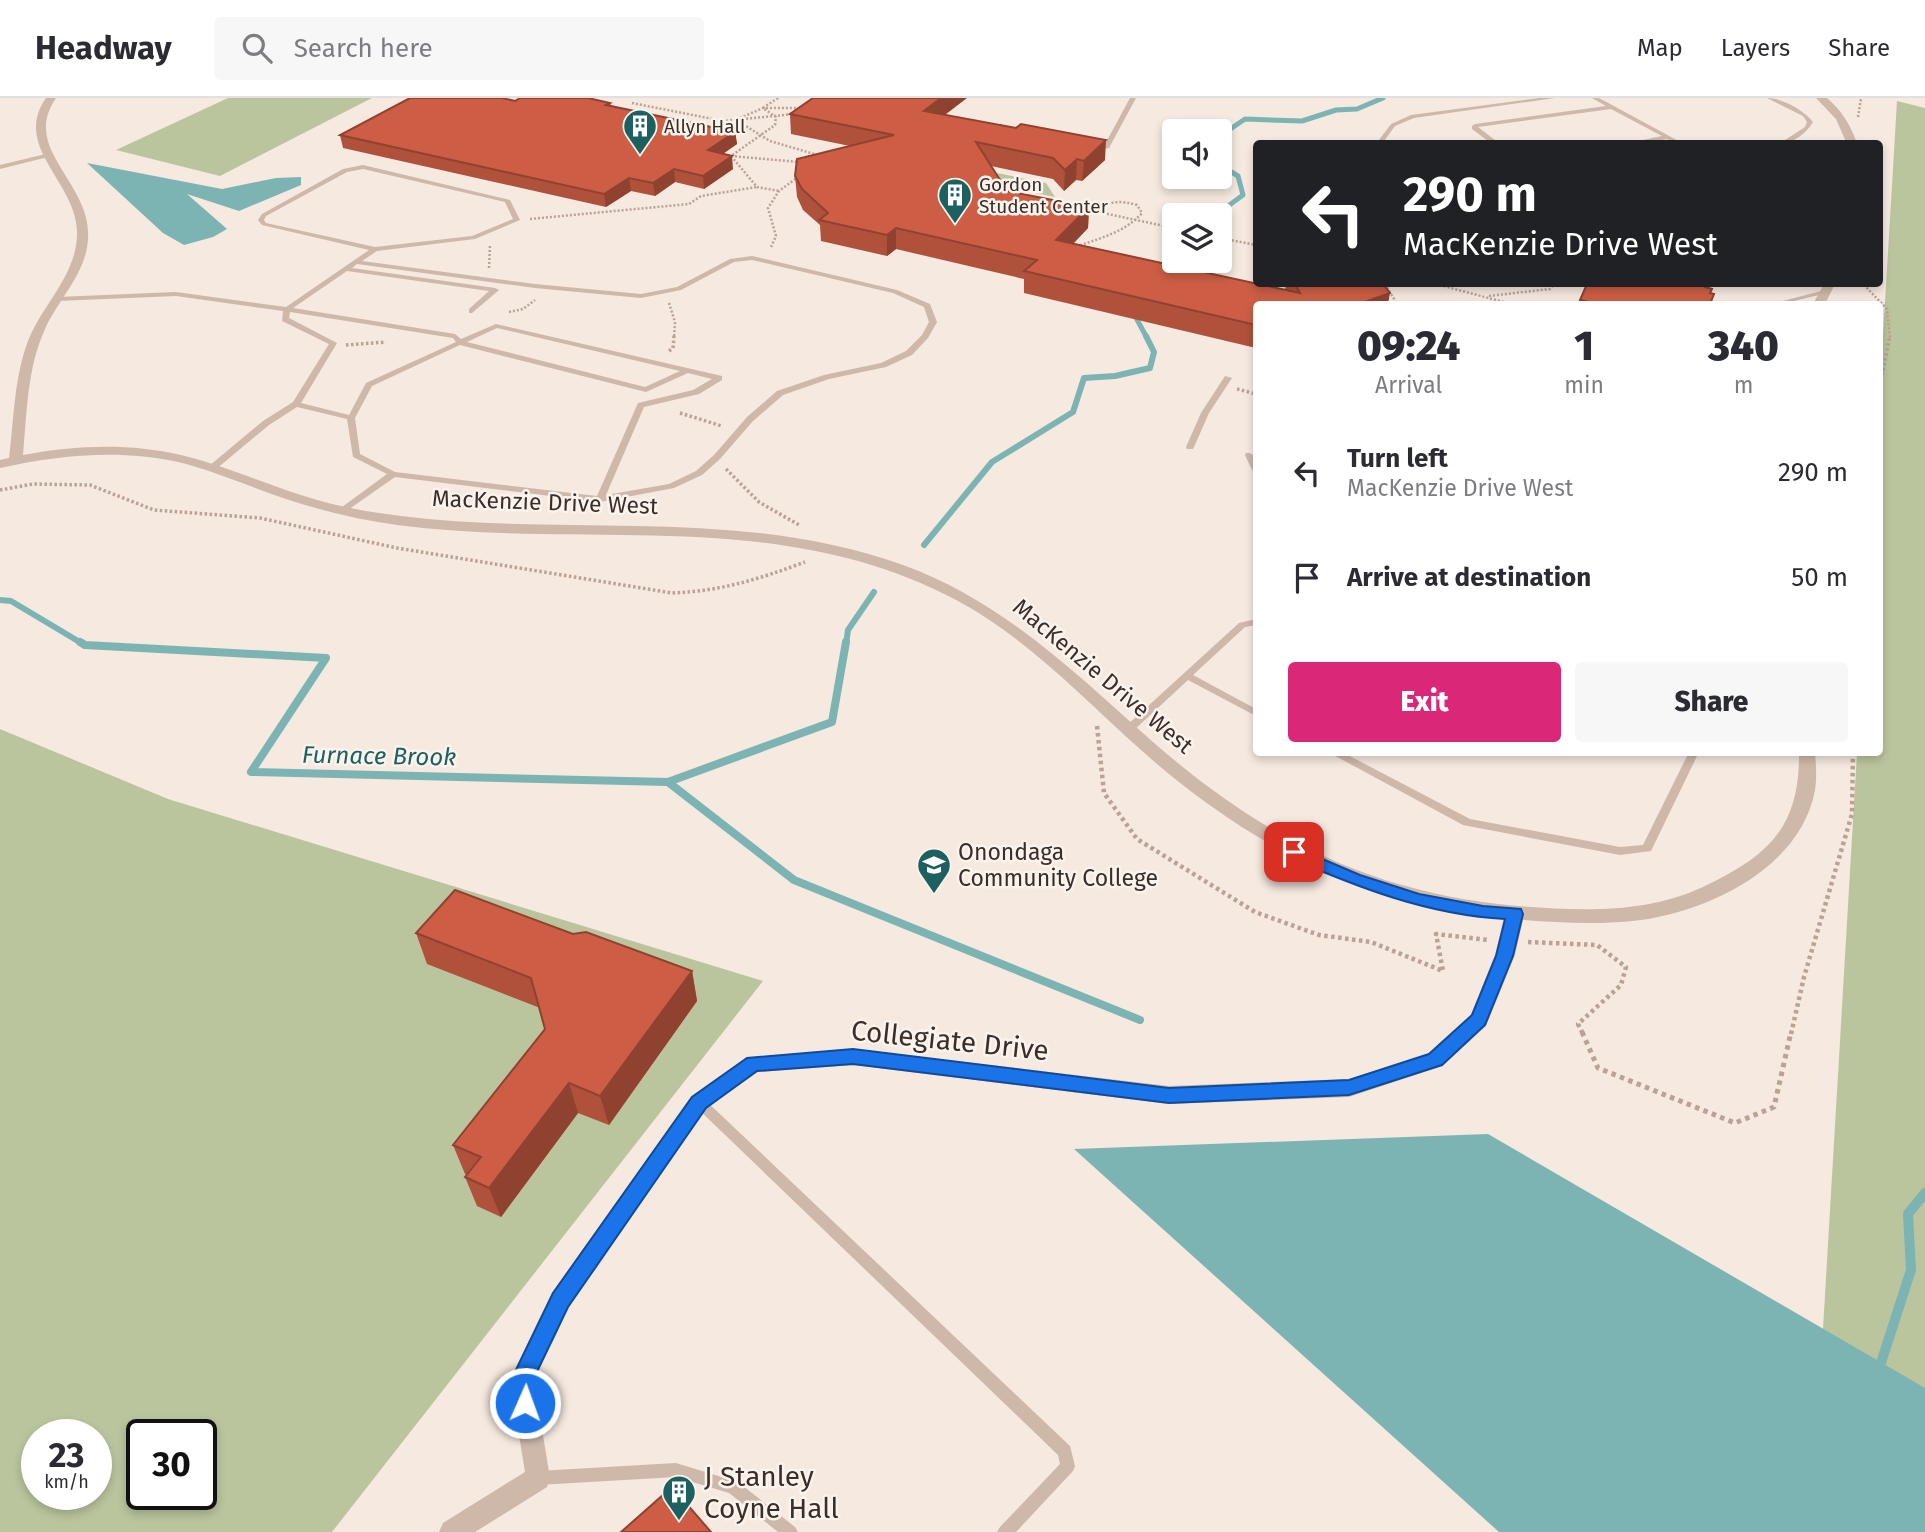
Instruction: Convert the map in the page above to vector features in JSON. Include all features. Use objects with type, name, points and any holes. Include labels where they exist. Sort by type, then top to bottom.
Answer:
[{"type":"street","points":[[16,460],[27,372],[39,329],[72,274],[83,240],[80,209],[38,134],[38,116],[51,98]]},
{"type":"street","points":[[1821,98],[1835,110],[1848,130],[1851,140]]},
{"type":"street","name":"MacKenzie Drive West","points":[[0,464],[56,453],[112,450],[162,455],[212,468],[302,500],[394,520],[483,527],[721,532],[819,547],[902,569],[981,607],[1048,655],[1129,729],[1242,821],[1294,852],[1354,879],[1419,900],[1483,912],[1593,917],[1647,911],[1690,901],[1744,876],[1770,857],[1795,824],[1807,791],[1807,756]]},
{"type":"street","name":"Collegiate Drive","points":[[538,1478],[522,1380],[561,1300],[699,1102],[754,1064],[853,1057],[1169,1095],[1349,1088],[1436,1060],[1479,1020],[1508,942],[1515,914]]},
{"type":"street","points":[[452,1532],[538,1478]]},
{"type":"lane","points":[[1106,148],[1133,98]]},
{"type":"lane","points":[[1382,140],[1393,125],[1413,116],[1552,98]]},
{"type":"lane","points":[[1595,98],[1674,140]]},
{"type":"lane","points":[[1491,140],[1475,129],[1475,126],[1609,105],[1615,98]]},
{"type":"lane","points":[[1770,98],[1805,115],[1810,122],[1807,128],[1788,140]]},
{"type":"lane","points":[[1650,140],[1668,137]]},
{"type":"lane","points":[[0,167],[50,155]]},
{"type":"lane","points":[[353,167],[363,167],[508,201],[517,220],[491,229],[473,238],[375,249],[264,224],[261,220],[264,215],[353,167]]},
{"type":"lane","points":[[212,468],[266,423],[296,404],[333,343],[285,319],[287,309],[375,249]]},
{"type":"lane","points":[[356,262],[623,295],[679,289],[732,260],[752,258],[895,291],[927,306],[933,322],[925,336],[909,353],[883,365],[827,377],[780,393],[714,460],[699,472],[671,486],[600,499],[393,474],[356,455],[351,418],[369,385],[496,326],[719,378],[696,392],[641,405],[600,499]]},
{"type":"lane","points":[[346,269],[495,290],[472,312]]},
{"type":"lane","points":[[1784,301],[1827,288]]},
{"type":"lane","points":[[57,299],[176,294],[287,309],[455,336],[460,343],[646,390],[688,370]]},
{"type":"lane","points":[[1190,447],[1205,413],[1228,378]]},
{"type":"lane","points":[[296,404],[351,418]]},
{"type":"lane","points":[[1249,455],[1253,464]]},
{"type":"lane","points":[[345,509],[393,474]]},
{"type":"lane","points":[[1129,729],[1242,625],[1253,623]]},
{"type":"lane","points":[[1187,676],[1253,711]]},
{"type":"lane","points":[[1342,756],[1467,822],[1620,851],[1647,848],[1692,756]]},
{"type":"lane","points":[[699,1102],[1065,1451],[1068,1466],[1005,1532]]},
{"type":"lane","points":[[538,1478],[677,1470],[733,1488],[790,1532]]},
{"type":"path","points":[[640,98],[632,103],[723,121],[776,117],[808,111]]},
{"type":"path","points":[[736,120],[778,98]]},
{"type":"path","points":[[763,108],[813,107]]},
{"type":"path","points":[[763,108],[776,117]]},
{"type":"path","points":[[731,156],[775,125],[776,117]]},
{"type":"path","points":[[736,120],[770,141],[823,156],[814,164]]},
{"type":"path","points":[[731,156],[800,163]]},
{"type":"path","points":[[731,156],[757,187]]},
{"type":"path","points":[[762,253],[774,244],[776,236],[768,208],[779,191],[806,171]]},
{"type":"path","points":[[517,220],[688,204],[701,196],[757,187],[779,191]]},
{"type":"path","points":[[1074,255],[1081,245],[1115,233],[1133,223],[1142,214],[1138,205],[1114,201],[1103,203],[1093,211]]},
{"type":"path","points":[[1080,209],[1162,225]]},
{"type":"path","points":[[489,268],[491,229]]},
{"type":"path","points":[[1232,240],[1253,244]]},
{"type":"path","points":[[1452,287],[1502,301]]},
{"type":"path","points":[[1488,296],[1552,287]]},
{"type":"path","points":[[1866,287],[1879,301]]},
{"type":"path","points":[[655,363],[673,348],[675,322],[666,292]]},
{"type":"path","points":[[1883,305],[1887,309],[1890,337],[1883,371]]},
{"type":"path","points":[[680,413],[740,431]]},
{"type":"path","points":[[714,460],[759,502],[800,526]]},
{"type":"path","points":[[0,490],[33,484],[90,485],[154,510],[260,518],[410,551],[672,593],[713,591],[759,579],[809,561],[819,547]]},
{"type":"path","points":[[1104,706],[1096,723],[1104,793],[1137,839],[1204,883],[1255,912],[1319,935],[1371,942],[1443,971],[1436,934],[1508,942],[1598,946],[1626,967],[1621,985],[1578,1024],[1598,1068],[1735,1123],[1774,1107],[1804,977],[1852,814],[1853,756]]},
{"type":"green space","points":[[228,98],[372,98],[220,176],[116,150]]},
{"type":"green space","points":[[1897,101],[1925,108],[1925,1532],[1811,1532],[1857,756],[1883,756],[1883,336]]},
{"type":"green space","points":[[997,173],[1046,183],[1055,197],[984,183]]},
{"type":"green space","points":[[0,729],[168,799],[763,981],[332,1532],[0,1532]]},
{"type":"water","points":[[87,163],[222,189],[276,178],[301,177],[301,185],[239,211],[187,194],[227,229],[213,237],[184,245],[163,233]]},
{"type":"water","points":[[1488,1134],[1925,1388],[1925,1532],[1499,1532],[1074,1149]]},
{"type":"building","points":[[410,98],[502,98],[515,101],[520,98],[588,98],[610,103],[606,105],[735,132],[708,150],[732,156],[703,176],[674,169],[653,183],[629,178],[604,194],[340,135]]},
{"type":"building","points":[[813,98],[941,98],[924,111],[1016,128],[1021,124],[1106,140],[1084,161],[1077,159],[1065,170],[1053,158],[976,142],[1007,191],[1089,207],[1056,240],[1162,263],[1162,273],[1208,273],[1253,283],[1253,287],[1272,287],[1300,293],[1297,287],[1385,287],[1390,293],[1367,301],[1253,301],[1253,324],[1024,271],[1037,260],[896,228],[887,235],[819,220],[828,213],[802,189],[795,176],[797,159],[894,135],[790,114]]},
{"type":"building","points":[[1586,287],[1705,287],[1712,289],[1710,293],[1714,294],[1711,301],[1580,300]]},
{"type":"building","points":[[455,890],[573,934],[586,932],[692,971],[600,1096],[569,1083],[489,1188],[465,1177],[481,1157],[453,1145],[545,1029],[531,978],[416,933]]},
{"type":"building","points":[[672,1487],[711,1532],[621,1532]]},
{"type":"waterway","points":[[1232,128],[1245,119],[1302,121],[1336,110],[1357,109],[1383,98]]},
{"type":"waterway","name":"Furnace Brook","points":[[1232,172],[1238,176],[1243,195],[1232,203]]},
{"type":"waterway","name":"Furnace Brook","points":[[1134,314],[1147,338]]},
{"type":"waterway","name":"Furnace Brook","points":[[924,545],[992,462],[1073,412],[1084,378],[1115,376],[1150,368],[1154,352],[1147,338]]},
{"type":"waterway","name":"Furnace Brook","points":[[846,644],[848,630],[874,592]]},
{"type":"waterway","name":"Furnace Brook","points":[[0,600],[11,601],[83,644]]},
{"type":"waterway","name":"Furnace Brook","points":[[80,642],[85,645],[326,658],[251,772],[668,782]]},
{"type":"waterway","name":"Furnace Brook","points":[[668,782],[832,722],[846,642]]},
{"type":"waterway","points":[[668,782],[794,880],[1140,1020]]},
{"type":"waterway","points":[[1878,1372],[1911,1270],[1908,1214],[1925,1193]]},
{"type":"place","name":"Allyn Hall","points":[[640,156]]},
{"type":"place","name":"Gordon Student Center","points":[[955,225]]},
{"type":"place","name":"Onondaga Community College","points":[[934,895]]},
{"type":"place","name":"J Stanley Coyne Hall","points":[[679,1522]]},
{"type":"route","points":[[525,1403],[522,1380],[561,1300],[699,1102],[754,1064],[853,1057],[1169,1095],[1349,1088],[1436,1060],[1479,1020],[1505,956],[1515,914],[1483,912],[1419,900],[1354,879],[1294,852]]}]
